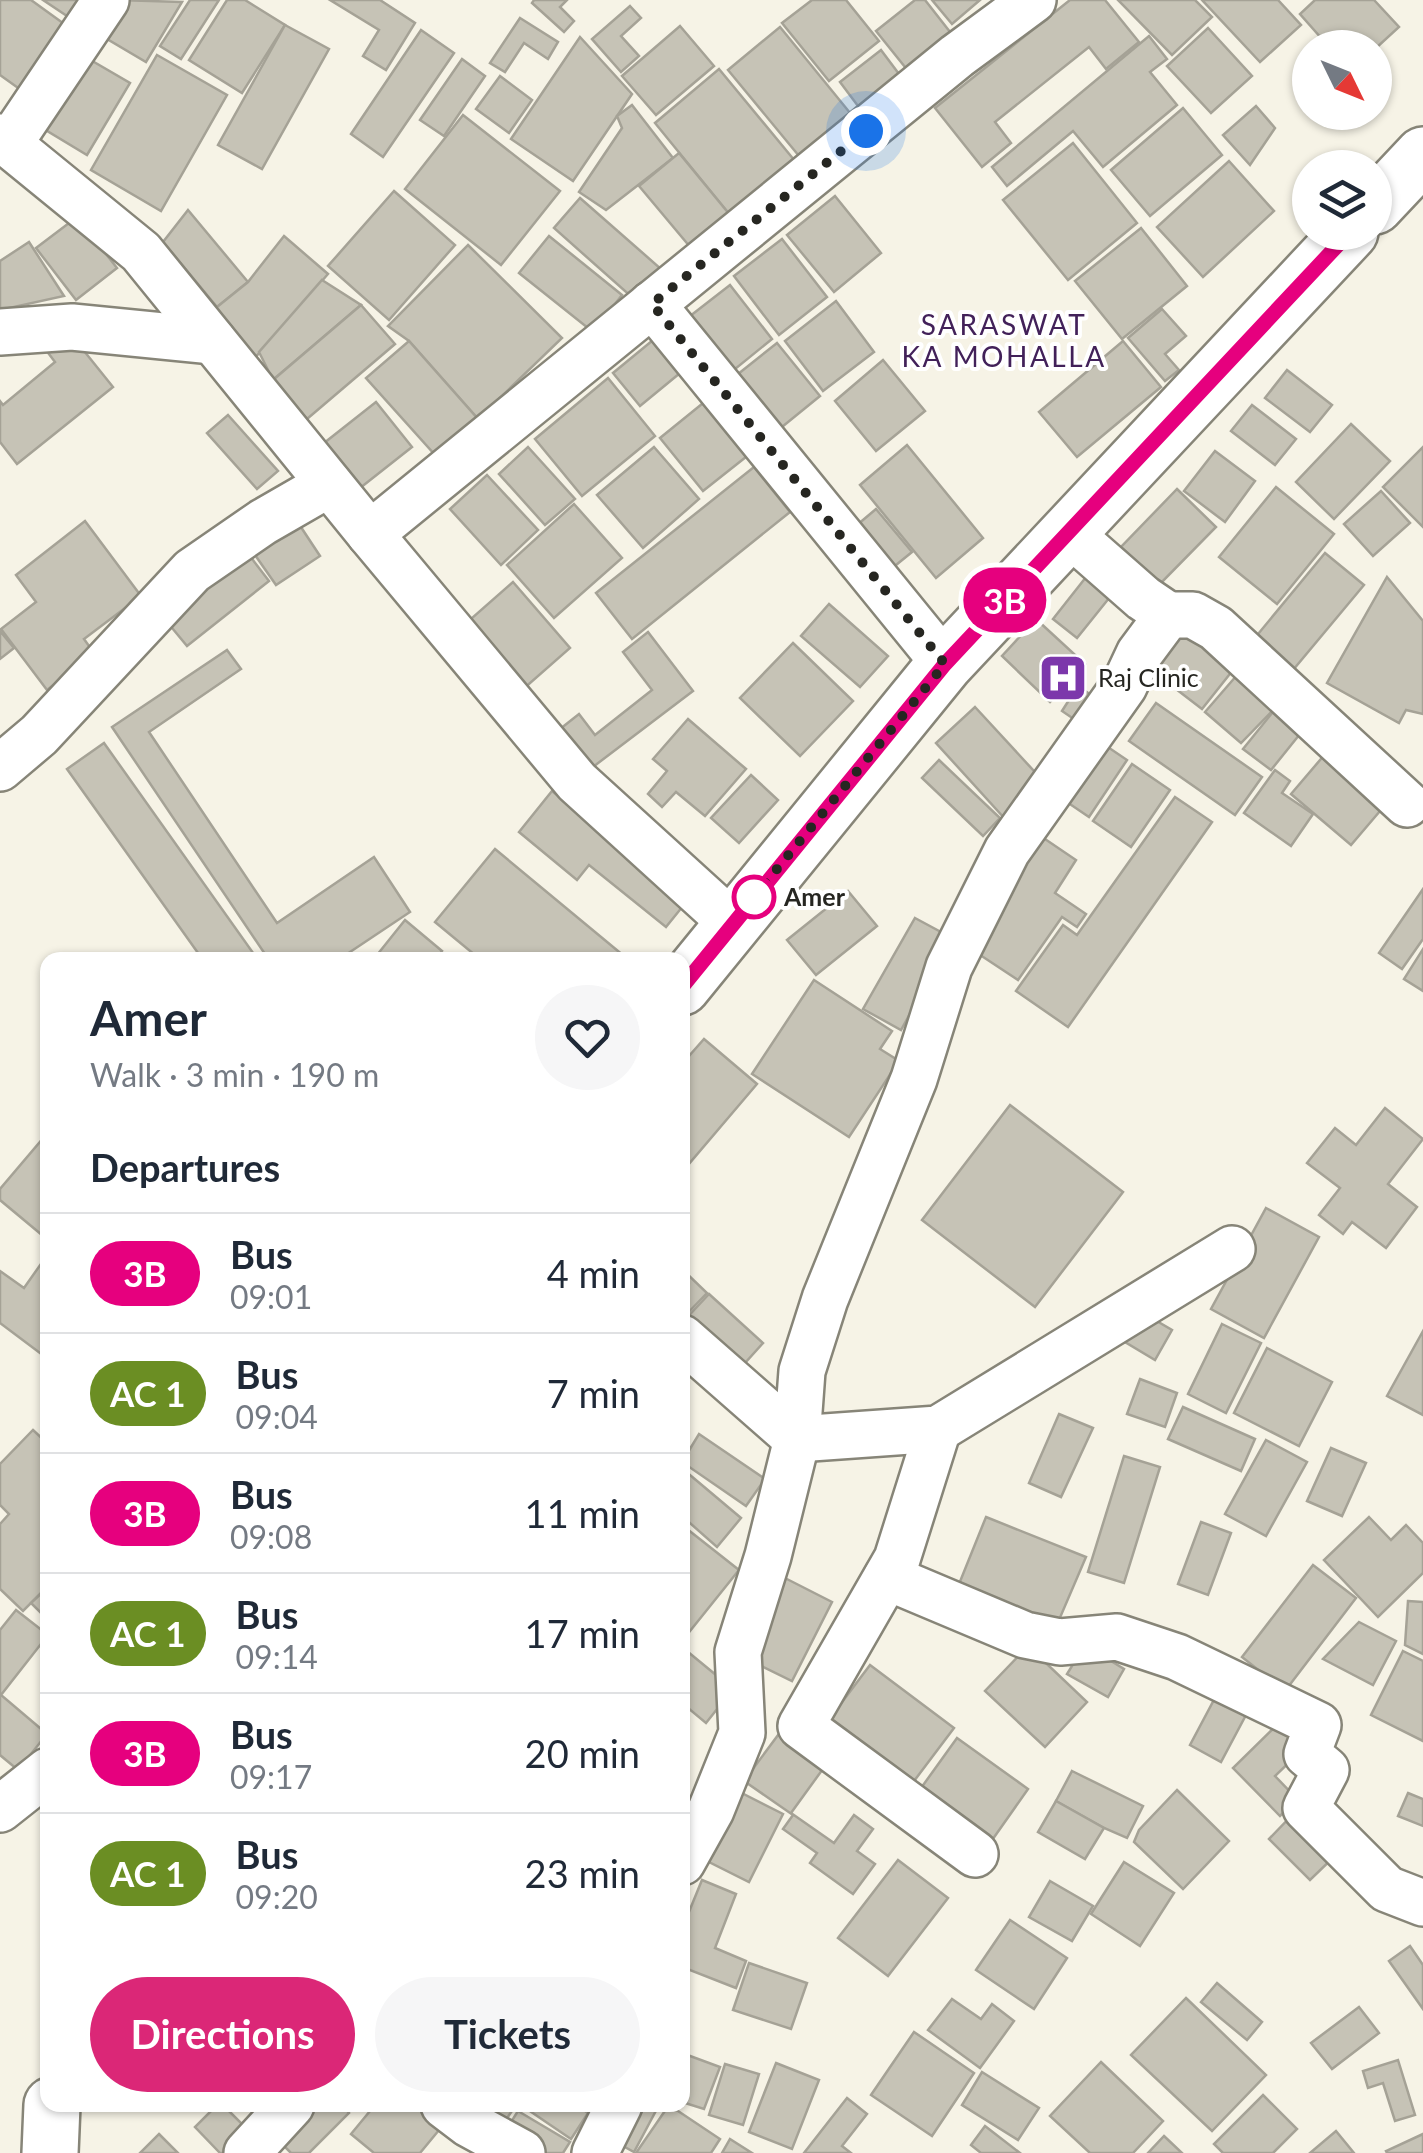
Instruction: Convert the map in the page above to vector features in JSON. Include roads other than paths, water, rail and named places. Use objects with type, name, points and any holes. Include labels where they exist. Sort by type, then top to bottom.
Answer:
[{"type":"main road","points":[[1392,189],[1422,158]]},
{"type":"main road","points":[[690,977],[945,664],[1333,250]]},
{"type":"main road","points":[[50,2153],[52,2112]]},
{"type":"street","points":[[106,0],[4,140],[142,252],[328,484],[577,782],[732,923]]},
{"type":"street","points":[[370,534],[942,69],[1033,0]]},
{"type":"street","points":[[652,304],[945,664]]},
{"type":"street","points":[[0,332],[72,326],[213,341]]},
{"type":"street","points":[[0,768],[39,734],[192,571],[263,522],[328,484]]},
{"type":"street","points":[[1069,533],[1168,615],[1194,615],[1216,628],[1408,804]]},
{"type":"street","points":[[690,1848],[711,1810],[742,1732],[738,1652],[768,1556],[797,1439],[802,1371],[825,1299],[914,1079],[949,967],[1007,852],[1124,686],[1139,654],[1168,615]]},
{"type":"street","points":[[690,1345],[797,1439],[938,1429],[1232,1249]]},
{"type":"street","points":[[938,1429],[897,1560],[800,1726],[975,1854]]},
{"type":"street","points":[[887,1577],[1025,1636],[1060,1642],[1117,1637],[1177,1656],[1318,1726],[1307,1754],[1326,1770],[1306,1808],[1387,1889],[1423,1903]]},
{"type":"street","points":[[0,1809],[40,1777]]},
{"type":"street","points":[[247,2153],[285,2112]]},
{"type":"street","points":[[453,2112],[522,2153]]},
{"type":"street","points":[[596,2153],[616,2112]]},
{"type":"place","name":"Raj Clinic","points":[[1063,678]]},
{"type":"place","name":"Amer","points":[[754,897]]},
{"type":"district","name":"SARASWAT KA MOHALLA","points":[[1004,341]]}]
